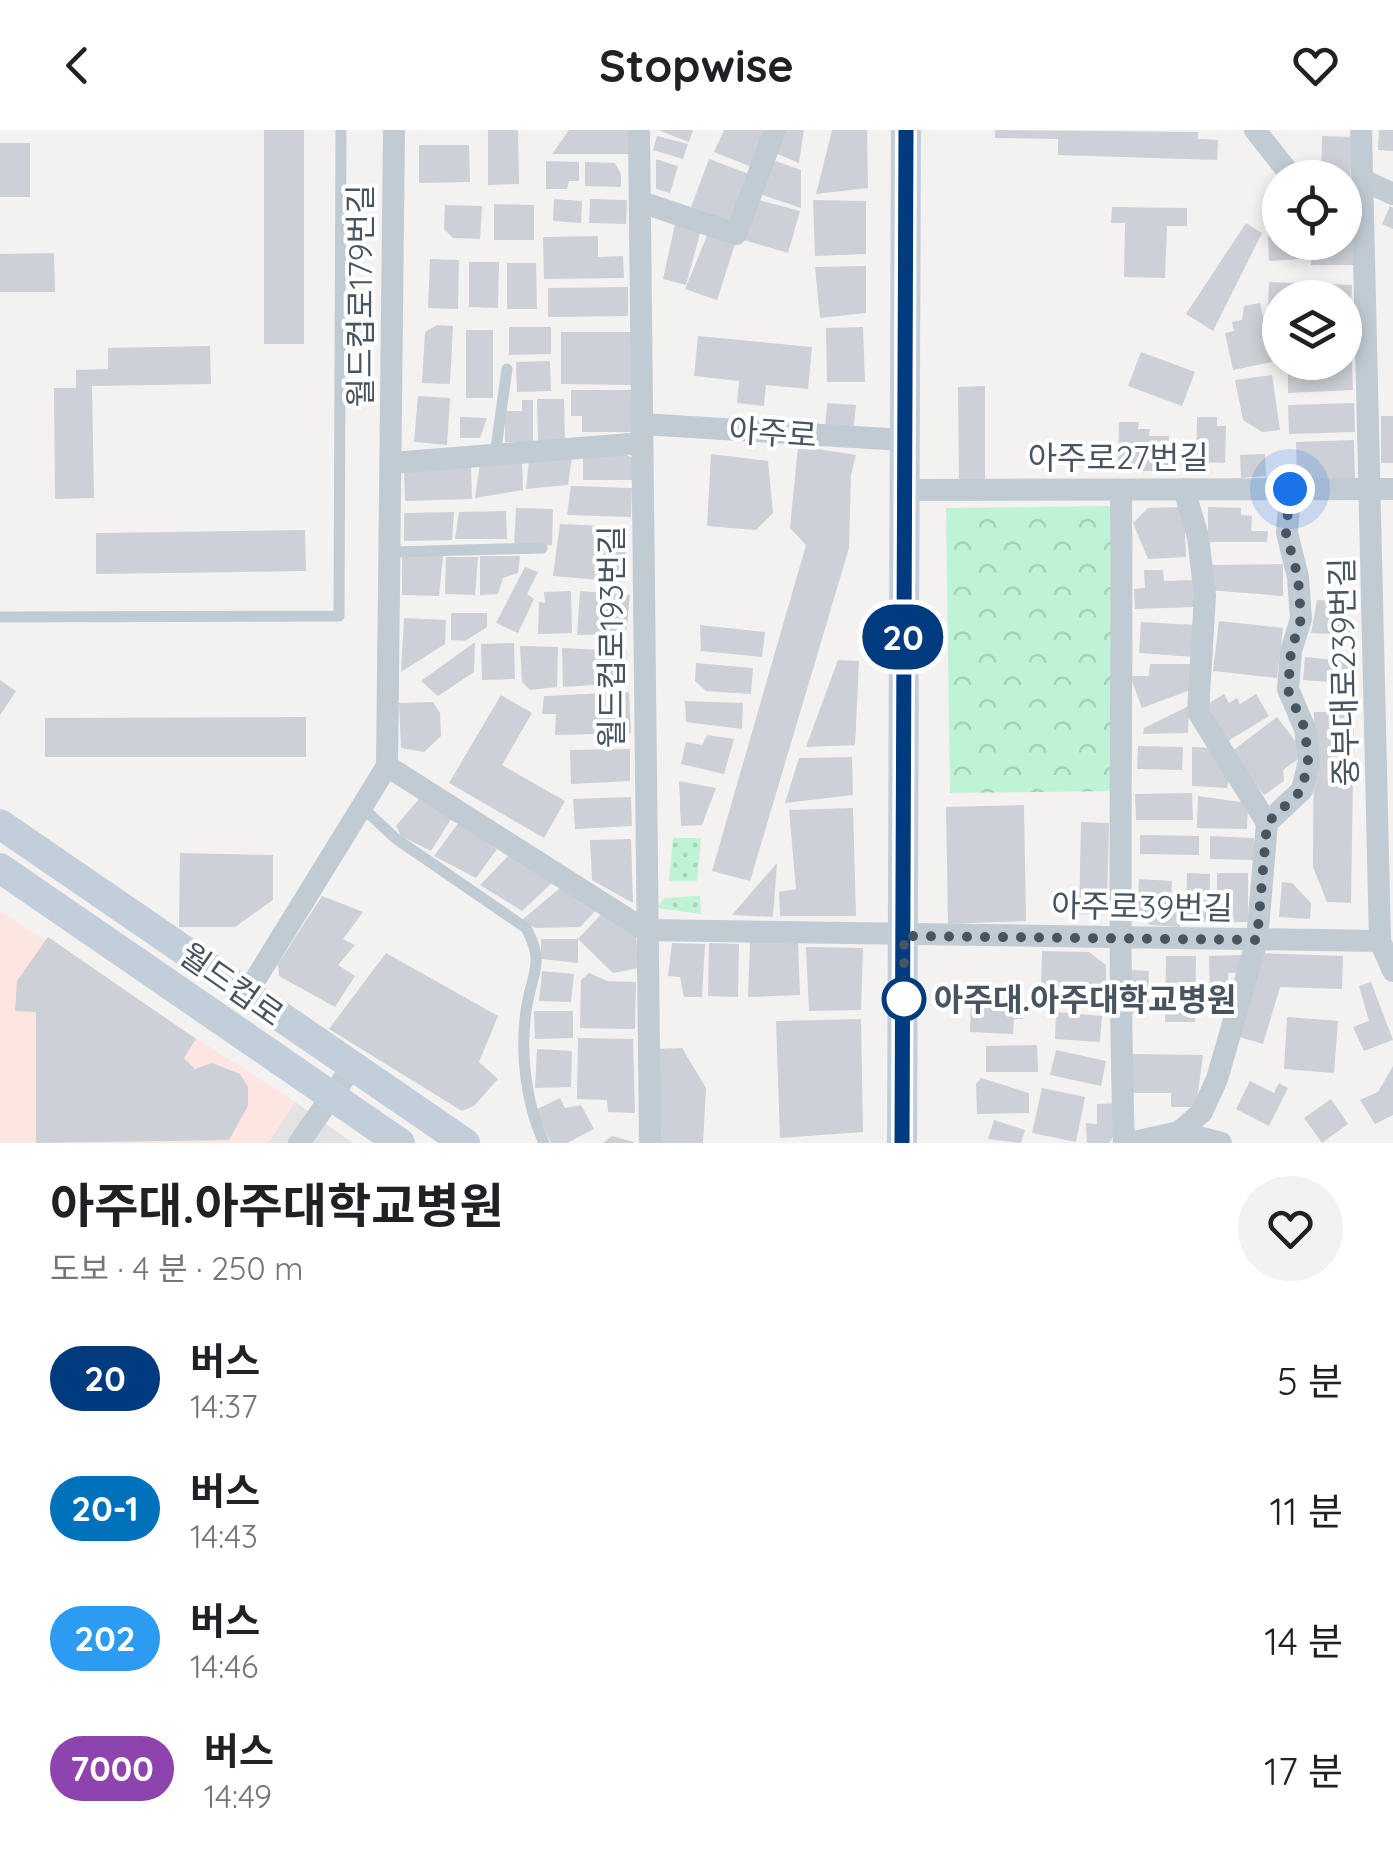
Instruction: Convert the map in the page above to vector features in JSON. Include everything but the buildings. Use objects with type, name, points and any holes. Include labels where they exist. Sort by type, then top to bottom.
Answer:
[{"type":"street","name":"월드컵로179번길","points":[[388,766],[394,130]]},
{"type":"street","name":"월드컵로193번길","points":[[639,130],[650,1143]]},
{"type":"street","points":[[641,202],[736,234],[775,130]]},
{"type":"street","points":[[902,1143],[906,130]]},
{"type":"street","points":[[1255,130],[1279,160]]},
{"type":"street","name":"중부대로239번길","points":[[1361,130],[1362,183]]},
{"type":"street","points":[[1363,180],[1393,194]]},
{"type":"street","name":"중부대로239번길","points":[[1359,260],[1382,489],[1380,941],[1393,971]]},
{"type":"street","points":[[392,463],[495,455],[642,434]]},
{"type":"street","name":"아주로","points":[[642,434],[903,440]]},
{"type":"street","points":[[1267,823],[1302,790],[1308,761],[1305,729],[1288,690],[1291,651],[1301,619],[1298,577],[1286,533],[1290,489]]},
{"type":"street","name":"아주로27번길","points":[[903,490],[1382,489]]},
{"type":"street","points":[[1121,490],[1124,816],[1118,938],[1126,1143],[1179,1132],[1221,1143]]},
{"type":"street","points":[[1179,1132],[1202,1112],[1217,1080],[1257,940],[1267,823],[1198,712],[1205,596],[1198,536],[1184,490]]},
{"type":"street","points":[[246,994],[388,766],[645,930],[904,936]]},
{"type":"street","name":"월드컵로","points":[[0,824],[465,1143]]},
{"type":"street","name":"월드컵로","points":[[0,868],[400,1143]]},
{"type":"street","name":"아주로39번길","points":[[904,936],[1380,941]]},
{"type":"street","points":[[299,1143],[352,1067]]},
{"type":"lane","points":[[0,617],[339,616],[341,130]]},
{"type":"lane","points":[[495,455],[506,369]]},
{"type":"lane","points":[[390,552],[542,548]]},
{"type":"lane","points":[[361,806],[395,838],[526,928],[537,948],[537,972],[526,1010],[526,1068],[532,1118],[544,1143]]},
{"type":"shaded area","points":[[0,911],[295,1102],[268,1143],[0,1143]]},
{"type":"shaded area","points":[[295,1102],[353,1143],[268,1143]]},
{"type":"green space","points":[[1111,506],[1115,791],[950,793],[946,508]]},
{"type":"green space","points":[[673,838],[701,838],[697,881],[669,881]]},
{"type":"green space","points":[[700,896],[701,914],[657,908],[664,898]]},
{"type":"bus line","name":"20","points":[[902,1143],[906,130]]},
{"type":"place","name":"아주대.아주대학교병원","points":[[904,999]]},
{"type":"route","points":[[904,999],[904,936],[1257,940],[1267,823],[1302,790],[1308,761],[1305,729],[1288,690],[1291,651],[1301,619],[1298,577],[1286,533],[1290,489]]}]
